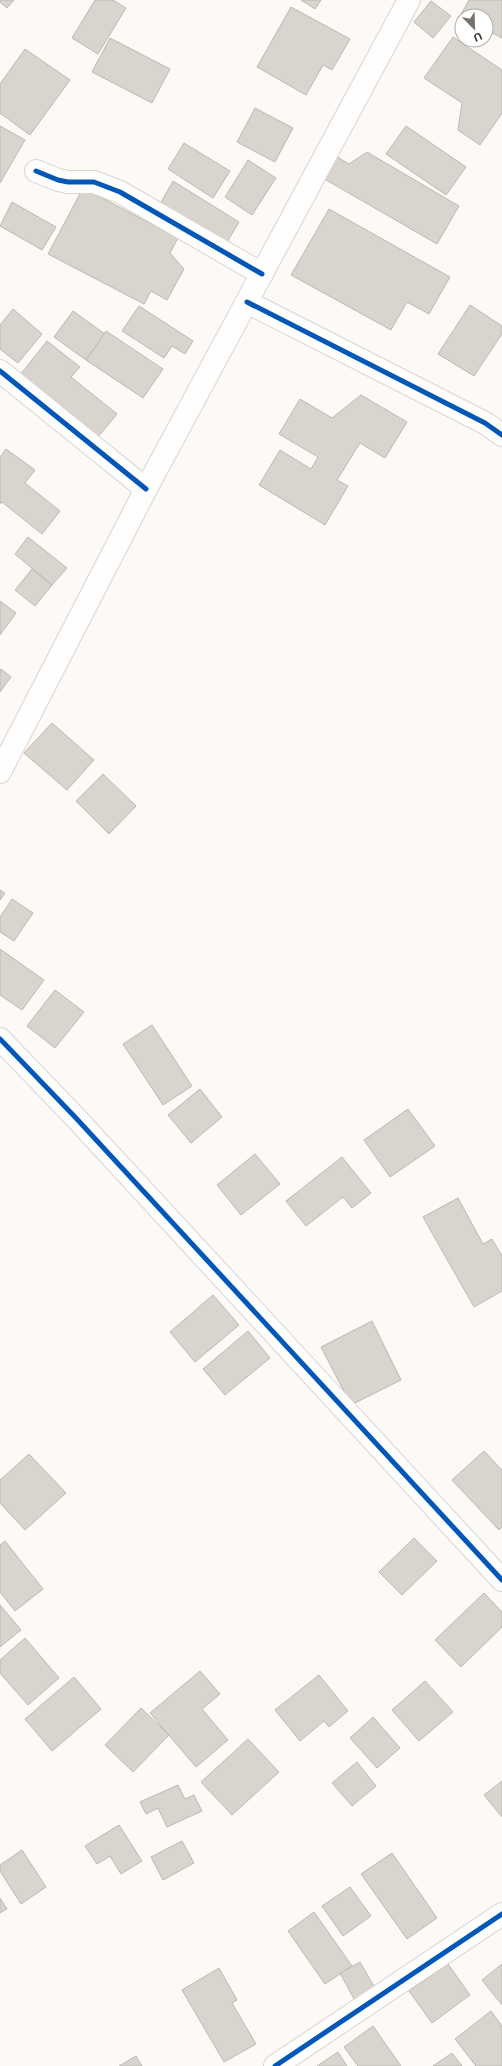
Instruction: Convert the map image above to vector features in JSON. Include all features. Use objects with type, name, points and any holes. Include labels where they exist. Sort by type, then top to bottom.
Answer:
[{"type":"street","points":[[0,772],[146,489],[409,0]]},
{"type":"street","points":[[36,171],[58,180],[68,182],[94,182],[120,192],[262,274]]},
{"type":"street","points":[[247,302],[485,423],[502,435]]},
{"type":"street","points":[[0,371],[146,489]]},
{"type":"street","points":[[0,1039],[75,1117],[502,1580]]},
{"type":"street","points":[[275,2066],[502,1914]]},
{"type":"building","points":[[0,0],[14,0],[7,8],[0,2]]},
{"type":"building","points":[[95,0],[113,0],[126,8],[98,54],[72,38]]},
{"type":"building","points":[[301,0],[321,0],[315,9]]},
{"type":"building","points":[[469,0],[502,0],[502,38],[494,34],[494,8],[464,8]]},
{"type":"building","points":[[431,1],[451,16],[433,38],[414,22]]},
{"type":"building","points":[[291,7],[350,39],[332,70],[323,65],[306,95],[257,67]]},
{"type":"building","points":[[453,37],[454,48],[469,48],[502,70],[502,113],[480,145],[458,130],[462,103],[424,78]]},
{"type":"building","points":[[110,38],[170,69],[152,103],[92,72]]},
{"type":"building","points":[[25,49],[70,80],[30,135],[0,113],[0,84]]},
{"type":"building","points":[[255,108],[293,128],[275,162],[237,142]]},
{"type":"building","points":[[0,126],[25,140],[0,183]]},
{"type":"building","points":[[406,126],[466,167],[446,195],[386,154]]},
{"type":"building","points":[[184,143],[230,171],[213,198],[168,169]]},
{"type":"building","points":[[367,152],[459,206],[437,244],[321,177],[334,155],[349,164]]},
{"type":"building","points":[[248,160],[276,178],[252,215],[225,197]]},
{"type":"building","points":[[173,181],[239,222],[226,244],[160,204]]},
{"type":"building","points":[[83,188],[178,238],[170,253],[184,269],[167,300],[151,291],[144,304],[48,254]]},
{"type":"building","points":[[12,202],[56,227],[42,250],[0,226]]},
{"type":"building","points":[[329,209],[450,277],[429,314],[407,302],[391,330],[291,275]]},
{"type":"building","points":[[470,305],[502,326],[502,334],[474,376],[438,354]]},
{"type":"building","points":[[139,306],[193,341],[185,354],[172,346],[164,358],[122,331]]},
{"type":"building","points":[[13,309],[42,334],[18,363],[0,349],[0,325]]},
{"type":"building","points":[[73,311],[105,334],[86,360],[54,337]]},
{"type":"building","points":[[106,331],[163,369],[143,398],[86,360]]},
{"type":"building","points":[[47,341],[80,367],[71,377],[117,414],[98,437],[20,375]]},
{"type":"building","points":[[361,395],[407,422],[385,458],[360,443],[337,480],[348,486],[325,525],[259,485],[280,450],[311,469],[318,457],[279,434],[300,399],[332,418]]},
{"type":"building","points":[[6,449],[35,470],[25,483],[60,511],[42,534],[2,502],[0,504],[0,457]]},
{"type":"building","points":[[28,537],[67,568],[52,585],[15,554]]},
{"type":"building","points":[[32,569],[52,585],[35,606],[15,590]]},
{"type":"building","points":[[0,601],[16,613],[0,635]]},
{"type":"building","points":[[1,669],[11,677],[0,692],[0,670]]},
{"type":"building","points":[[52,723],[94,760],[67,790],[24,753]]},
{"type":"building","points":[[103,774],[136,806],[109,834],[76,801]]},
{"type":"building","points":[[0,890],[5,893],[0,900]]},
{"type":"building","points":[[12,899],[33,913],[14,941],[0,932],[0,917]]},
{"type":"building","points":[[0,949],[44,980],[22,1010],[0,995]]},
{"type":"building","points":[[55,990],[84,1012],[55,1048],[27,1026]]},
{"type":"building","points":[[152,1025],[192,1086],[163,1105],[123,1044]]},
{"type":"building","points":[[200,1089],[222,1117],[191,1143],[168,1115]]},
{"type":"building","points":[[408,1109],[435,1146],[390,1177],[364,1140]]},
{"type":"building","points":[[255,1154],[280,1184],[241,1215],[217,1185]]},
{"type":"building","points":[[342,1157],[371,1193],[352,1208],[343,1197],[306,1226],[286,1201]]},
{"type":"building","points":[[458,1198],[483,1244],[492,1239],[502,1256],[502,1291],[474,1307],[423,1217]]},
{"type":"building","points":[[213,1295],[239,1325],[195,1362],[170,1332]]},
{"type":"building","points":[[372,1321],[401,1380],[351,1405],[321,1347]]},
{"type":"building","points":[[248,1331],[270,1358],[225,1395],[203,1369]]},
{"type":"building","points":[[484,1451],[502,1470],[502,1527],[499,1530],[452,1480]]},
{"type":"building","points":[[29,1454],[66,1493],[25,1530],[0,1503],[0,1480]]},
{"type":"building","points":[[414,1538],[437,1561],[402,1595],[379,1572]]},
{"type":"building","points":[[5,1541],[43,1589],[15,1611],[0,1592],[0,1545]]},
{"type":"building","points":[[484,1593],[502,1612],[502,1627],[461,1667],[435,1640]]},
{"type":"building","points":[[0,1605],[21,1630],[0,1647]]},
{"type":"building","points":[[25,1638],[59,1678],[28,1705],[0,1673],[0,1660]]},
{"type":"building","points":[[200,1671],[220,1694],[202,1709],[228,1740],[196,1767],[150,1713]]},
{"type":"building","points":[[319,1675],[348,1711],[329,1727],[324,1721],[300,1741],[275,1710]]},
{"type":"building","points":[[74,1677],[101,1709],[52,1751],[25,1719]]},
{"type":"building","points":[[425,1681],[453,1712],[419,1741],[392,1710]]},
{"type":"building","points":[[141,1708],[169,1735],[133,1772],[105,1745]]},
{"type":"building","points":[[373,1717],[400,1748],[377,1768],[350,1738]]},
{"type":"building","points":[[248,1739],[279,1772],[232,1815],[201,1782]]},
{"type":"building","points":[[357,1762],[376,1786],[352,1806],[332,1783]]},
{"type":"building","points":[[502,1781],[502,1817],[484,1795]]},
{"type":"building","points":[[178,1785],[185,1799],[194,1795],[202,1811],[167,1827],[158,1808],[146,1814],[140,1802]]},
{"type":"building","points":[[119,1825],[142,1861],[121,1874],[110,1856],[97,1864],[85,1846]]},
{"type":"building","points":[[182,1841],[194,1863],[163,1880],[151,1857]]},
{"type":"building","points":[[22,1850],[46,1887],[21,1904],[0,1871],[0,1865]]},
{"type":"building","points":[[392,1853],[437,1918],[407,1939],[361,1874]]},
{"type":"building","points":[[350,1887],[371,1916],[343,1936],[322,1906]]},
{"type":"building","points":[[0,1898],[7,1909],[0,1913]]},
{"type":"building","points":[[314,1912],[352,1966],[325,1984],[288,1931]]},
{"type":"building","points":[[360,1962],[375,1988],[354,1999],[340,1973]]},
{"type":"building","points":[[448,1964],[470,1995],[432,2023],[409,1991]]},
{"type":"building","points":[[502,1964],[502,2005],[482,1980]]},
{"type":"building","points":[[219,1968],[237,2000],[232,2003],[256,2044],[224,2062],[182,1990]]},
{"type":"building","points":[[491,2011],[502,2026],[502,2066],[476,2066],[455,2039]]},
{"type":"building","points":[[373,2026],[401,2066],[358,2066],[344,2047]]},
{"type":"building","points":[[338,2052],[347,2066],[317,2066]]},
{"type":"building","points":[[452,2053],[462,2066],[433,2066]]},
{"type":"building","points":[[136,2056],[142,2066],[119,2066]]},
{"type":"cycle path","points":[[36,171],[58,180],[68,182],[94,182],[120,192],[262,274]]},
{"type":"cycle path","points":[[247,302],[485,423],[502,435]]},
{"type":"cycle path","points":[[0,371],[146,489]]},
{"type":"cycle path","points":[[0,1039],[75,1117],[502,1580]]},
{"type":"cycle path","points":[[275,2066],[502,1914]]}]
